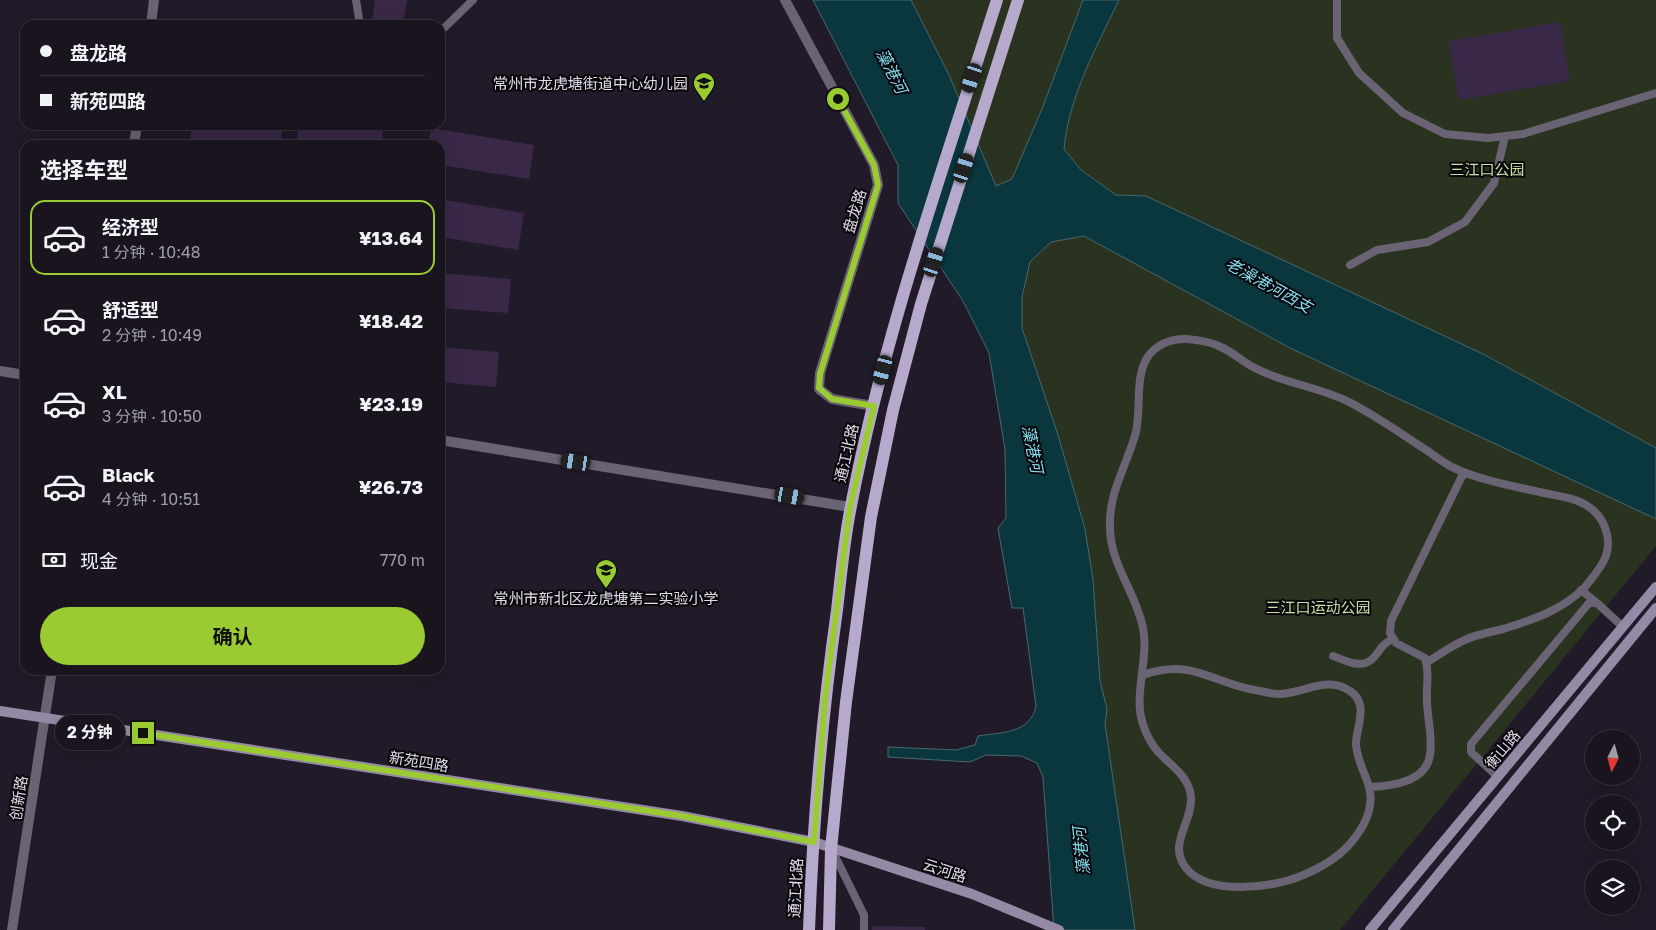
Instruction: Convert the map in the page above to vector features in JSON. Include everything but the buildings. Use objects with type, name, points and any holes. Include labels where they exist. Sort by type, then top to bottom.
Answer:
[{"type":"main road","name":"通江北路","points":[[809,930],[825,698],[850,507],[902,299],[997,0]]},
{"type":"main road","points":[[828,930],[831,849],[846,702],[871,517],[893,410],[928,281],[1018,0]]},
{"type":"street","points":[[152,20],[154,0]]},
{"type":"street","name":"盘龙路","points":[[785,0],[874,165],[878,185],[820,374],[819,388],[832,399],[874,406]]},
{"type":"street","points":[[0,371],[20,373]]},
{"type":"street","points":[[445,441],[850,507]]},
{"type":"street","name":"衡山路","points":[[1370,930],[1656,587]]},
{"type":"street","name":"衡山路","points":[[1393,930],[1656,608]]},
{"type":"street","name":"创新路","points":[[12,930],[51,675]]},
{"type":"street","name":"新苑四路","points":[[0,711],[682,816],[814,842],[831,849]]},
{"type":"street","name":"云河路","points":[[831,849],[972,894],[1059,930]]},
{"type":"lane","points":[[356,0],[359,20]]},
{"type":"lane","points":[[445,27],[473,0]]},
{"type":"lane","points":[[1337,0],[1337,38],[1359,73],[1403,113],[1445,134],[1488,138],[1523,134],[1656,93]]},
{"type":"lane","points":[[1350,265],[1377,250],[1428,242],[1465,222],[1494,183],[1505,136]]},
{"type":"lane","points":[[1143,675],[1156,670],[1173,668],[1193,669],[1223,682],[1279,694],[1330,683],[1348,689],[1358,697],[1361,710],[1356,745],[1360,766],[1370,787],[1372,800],[1368,815],[1360,831],[1346,849],[1325,864],[1299,877],[1264,886],[1216,885],[1198,880],[1185,867],[1179,855],[1179,839],[1192,802],[1187,781],[1155,749],[1146,733],[1140,715],[1143,675],[1145,654],[1143,627],[1135,602],[1120,570],[1112,543],[1110,512],[1118,480],[1137,429],[1142,373],[1147,358],[1160,344],[1179,338],[1199,340],[1224,348],[1250,366],[1279,379],[1348,401],[1454,468],[1475,476],[1527,490],[1569,498],[1592,508],[1606,528],[1607,554],[1594,576],[1575,597],[1542,616],[1468,638],[1426,663]]},
{"type":"lane","points":[[1370,787],[1386,786],[1407,781],[1422,771],[1430,757],[1427,700],[1429,671],[1425,658],[1396,643],[1390,633],[1391,621],[1463,474]]},
{"type":"lane","points":[[1581,590],[1623,627]]},
{"type":"lane","points":[[1498,777],[1471,752],[1470,744],[1589,603],[1597,603]]},
{"type":"lane","points":[[1333,656],[1362,664],[1371,661],[1384,644],[1393,639]]},
{"type":"lane","points":[[831,849],[864,915],[864,930]]},
{"type":"green space","points":[[911,0],[1083,0],[1042,109],[1012,179],[996,186],[949,75]]},
{"type":"green space","name":"三江口公园","points":[[1119,0],[1656,0],[1656,448],[1483,354],[1146,196],[1116,195],[1081,170],[1064,149],[1071,110],[1093,54]]},
{"type":"green space","name":"三江口运动公园","points":[[1084,236],[1290,348],[1656,519],[1656,546],[1340,930],[1135,930],[1105,724],[1093,580],[1085,529],[1058,435],[1022,328],[1022,297],[1030,262],[1051,242]]},
{"type":"water","points":[[813,0],[911,0],[949,75],[996,186],[1012,179],[1042,109],[1083,0],[1119,0],[1093,54],[1071,110],[1064,149],[1081,170],[1116,195],[1146,196],[1483,354],[1656,448],[1656,519],[1290,348],[1084,236],[1051,242],[1030,262],[1022,297],[1022,328],[1058,435],[1085,529],[1093,580],[1100,681],[1107,709],[1105,724],[1135,930],[1054,930],[1043,777],[1037,763],[1021,756],[986,755],[970,762],[888,757],[888,747],[956,750],[975,745],[978,736],[1005,732],[1021,727],[1033,715],[1036,706],[1023,608],[1012,608],[998,528],[1006,518],[1005,449],[989,353],[963,301],[898,203],[898,165]]},
{"type":"place","name":"常州市龙虎塘街道中心幼儿园","points":[[704,102]]},
{"type":"place","name":"常州市新北区龙虎塘第二实验小学","points":[[606,589]]},
{"type":"route","points":[[143,733],[682,816],[814,842],[825,698],[850,507],[874,406],[832,399],[819,388],[820,374],[878,185],[874,165],[838,99]]},
{"type":"water label","name":"藻港河","points":[[892,71]]},
{"type":"water label","name":"老澡港河西支","points":[[1269,285]]},
{"type":"water label","name":"藻港河","points":[[1033,449]]},
{"type":"water label","name":"藻港河","points":[[1081,851]]}]
